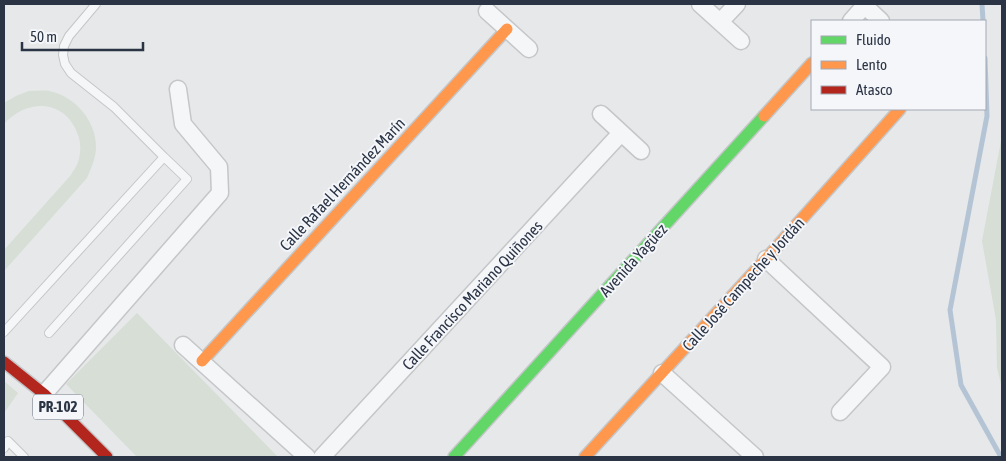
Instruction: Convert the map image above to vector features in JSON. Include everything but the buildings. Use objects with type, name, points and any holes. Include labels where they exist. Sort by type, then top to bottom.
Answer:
[{"type":"street","points":[[700,4],[741,41]]},
{"type":"street","points":[[720,22],[737,4]]},
{"type":"street","points":[[852,20],[866,5],[880,20]]},
{"type":"street","points":[[487,10],[529,49]]},
{"type":"street","name":"Calle Rafael Hernández Marín","points":[[202,361],[507,29]]},
{"type":"street","name":"Avenida Yagüez","points":[[454,457],[811,64]]},
{"type":"street","points":[[44,394],[220,193],[219,167],[183,124],[178,89]]},
{"type":"street","name":"Calle José Campeche y Jordán","points":[[585,457],[899,110]]},
{"type":"street","points":[[600,114],[641,151]]},
{"type":"street","name":"Calle Francisco Mariano Quiñones","points":[[322,457],[621,133]]},
{"type":"street","points":[[766,258],[882,367],[840,412]]},
{"type":"street","points":[[183,345],[307,457]]},
{"type":"street","name":"PR-102","points":[[4,362],[44,394],[107,457]]},
{"type":"street","points":[[662,372],[755,457]]},
{"type":"lane","points":[[49,333],[187,179],[114,107],[71,72],[65,64],[63,55],[66,41],[96,4]]},
{"type":"lane","points":[[4,332],[164,157]]},
{"type":"lane","points":[[4,448],[8,441],[24,457]]},
{"type":"shaded area","points":[[29,91],[49,91],[67,98],[75,104],[88,119],[95,137],[96,151],[87,178],[4,271],[4,250],[71,175],[80,155],[79,138],[72,123],[65,114],[55,109],[45,106],[34,107],[13,116],[4,124],[4,103]]},
{"type":"shaded area","points":[[1002,136],[1002,388],[997,368],[996,320],[982,241]]},
{"type":"shaded area","points":[[137,313],[278,457],[137,457],[66,384]]},
{"type":"shaded area","points":[[4,381],[18,393],[4,413]]},
{"type":"waterway","points":[[982,4],[983,20]]},
{"type":"waterway","points":[[986,87],[987,116],[950,310],[961,385],[1001,457]]},
{"type":"traffic: fast","points":[[454,457],[764,116]]},
{"type":"traffic: slow","points":[[202,361],[507,29]]},
{"type":"traffic: slow","points":[[764,116],[811,64]]},
{"type":"traffic: slow","points":[[585,457],[899,110]]},
{"type":"traffic: jam","points":[[4,362],[44,394],[107,457]]}]
